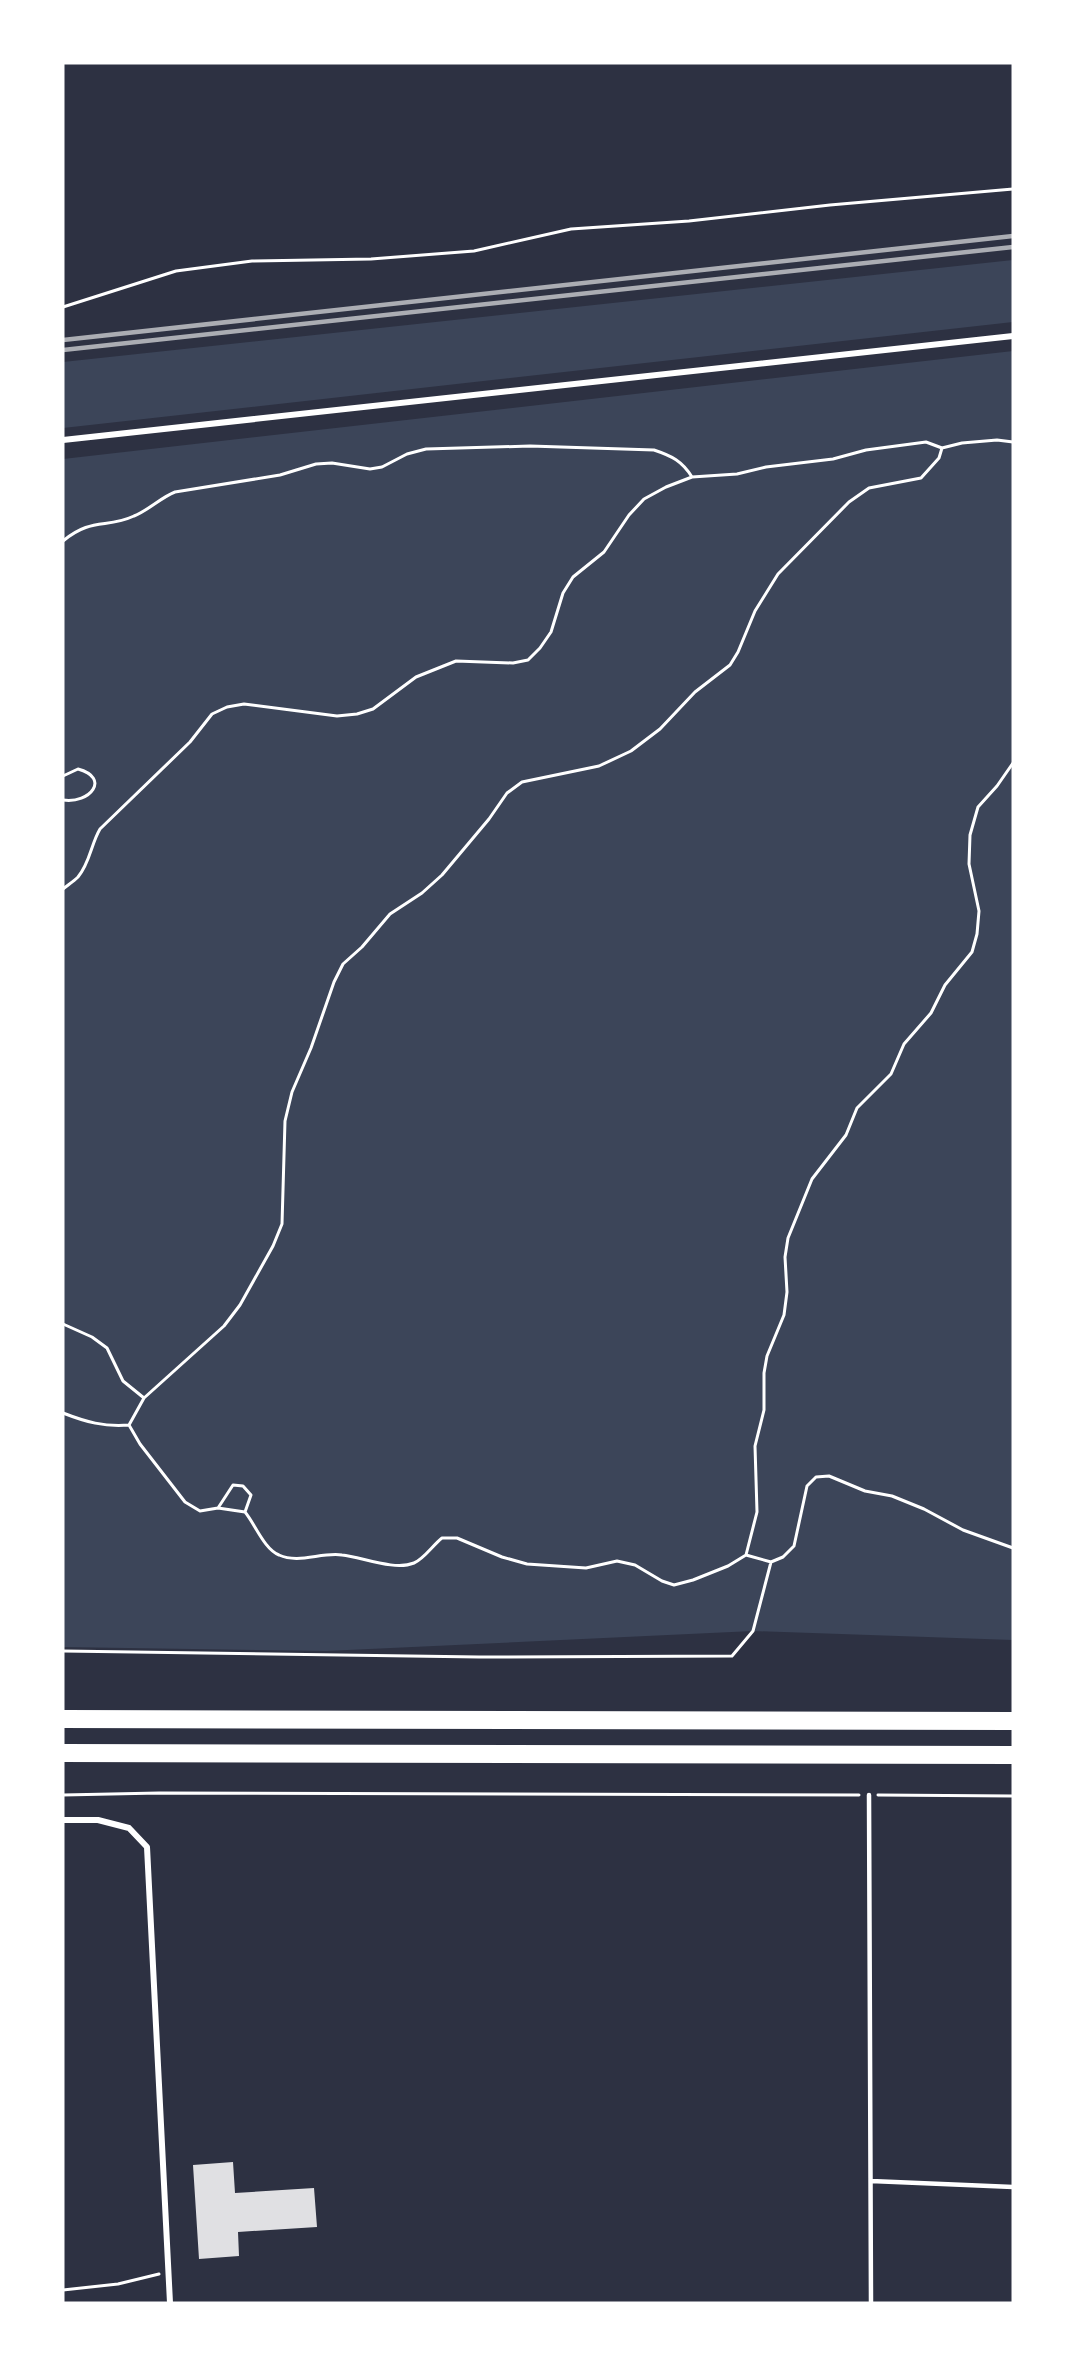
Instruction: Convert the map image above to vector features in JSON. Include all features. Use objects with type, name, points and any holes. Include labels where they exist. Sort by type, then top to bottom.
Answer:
[{"type":"highway","points":[[63,1719],[1013,1721]]},
{"type":"highway","points":[[63,1753],[1013,1755]]},
{"type":"street","points":[[63,440],[1013,336]]},
{"type":"street","points":[[63,1820],[99,1820],[129,1828],[147,1847],[170,2303]]},
{"type":"lane","points":[[869,1795],[870,2303]]},
{"type":"lane","points":[[871,2181],[1013,2187]]},
{"type":"path","points":[[63,307],[176,271],[252,261],[371,259],[474,251],[571,229],[689,221],[830,205],[1013,189]]},
{"type":"path","points":[[63,889],[78,877],[87,864],[93,841],[100,829],[190,742],[212,714],[227,707],[244,704],[337,716],[357,714],[373,709],[394,691],[416,677],[456,661],[513,663],[528,660],[551,632],[563,592],[573,578],[604,552],[644,499],[666,487],[692,477],[737,474],[765,467],[833,459],[866,450],[926,442],[942,448],[962,442],[997,440],[1013,442]]},
{"type":"path","points":[[63,541],[88,525],[133,517],[175,492],[204,485],[249,481],[280,475],[316,464],[332,463],[370,469],[382,467],[407,454],[426,449],[530,446],[654,450],[672,456],[684,464],[692,477]]},
{"type":"path","points":[[129,1425],[144,1398],[224,1326],[240,1305],[273,1246],[282,1224],[285,1120],[292,1092],[343,964],[390,915],[422,893],[442,875],[489,819],[507,792],[522,782],[599,766],[631,751],[660,729],[695,692],[730,665],[755,611],[778,574],[849,502],[869,488],[921,478],[939,459],[942,448]]},
{"type":"path","points":[[129,1425],[140,1444],[168,1476],[185,1502],[200,1511],[218,1508],[245,1512],[276,1554],[293,1560],[342,1554],[366,1561],[403,1565],[415,1562],[442,1538],[457,1538],[502,1557],[527,1564],[586,1568],[617,1561],[635,1565],[662,1581],[674,1585],[728,1566],[746,1555],[757,1512],[755,1446],[764,1410],[764,1373],[767,1356],[784,1316],[787,1292],[785,1257],[788,1238],[812,1179],[846,1135],[857,1108],[891,1074],[904,1044],[931,1013],[945,985],[972,952],[977,934],[979,911],[969,864],[970,835],[978,807],[1013,763]]},
{"type":"path","points":[[63,776],[78,769],[89,772],[95,780],[94,789],[87,797],[75,802],[63,800]]},
{"type":"path","points":[[63,1324],[92,1337],[106,1348],[123,1381],[144,1398]]},
{"type":"path","points":[[63,1413],[91,1424],[129,1425]]},
{"type":"path","points":[[746,1555],[771,1562],[783,1557],[794,1546],[807,1486],[816,1477],[829,1476],[865,1491],[903,1500],[963,1530],[1013,1548]]},
{"type":"path","points":[[218,1508],[233,1485],[243,1486],[250,1495],[245,1512]]},
{"type":"path","points":[[63,1651],[479,1657],[732,1656],[753,1631],[771,1562]]},
{"type":"path","points":[[63,1795],[159,1793],[1013,1796]]},
{"type":"path","points":[[63,2290],[118,2284],[168,2271]]},
{"type":"shaded area","points":[[1013,260],[1013,322],[63,428],[63,362]]},
{"type":"shaded area","points":[[1013,351],[1013,1640],[753,1631],[326,1651],[63,1647],[63,459]]},
{"type":"building","points":[[233,2162],[235,2193],[314,2188],[317,2227],[238,2232],[239,2256],[199,2259],[193,2165]]},
{"type":"railway","points":[[63,340],[1013,236]]},
{"type":"railway","points":[[63,350],[1013,247]]}]
